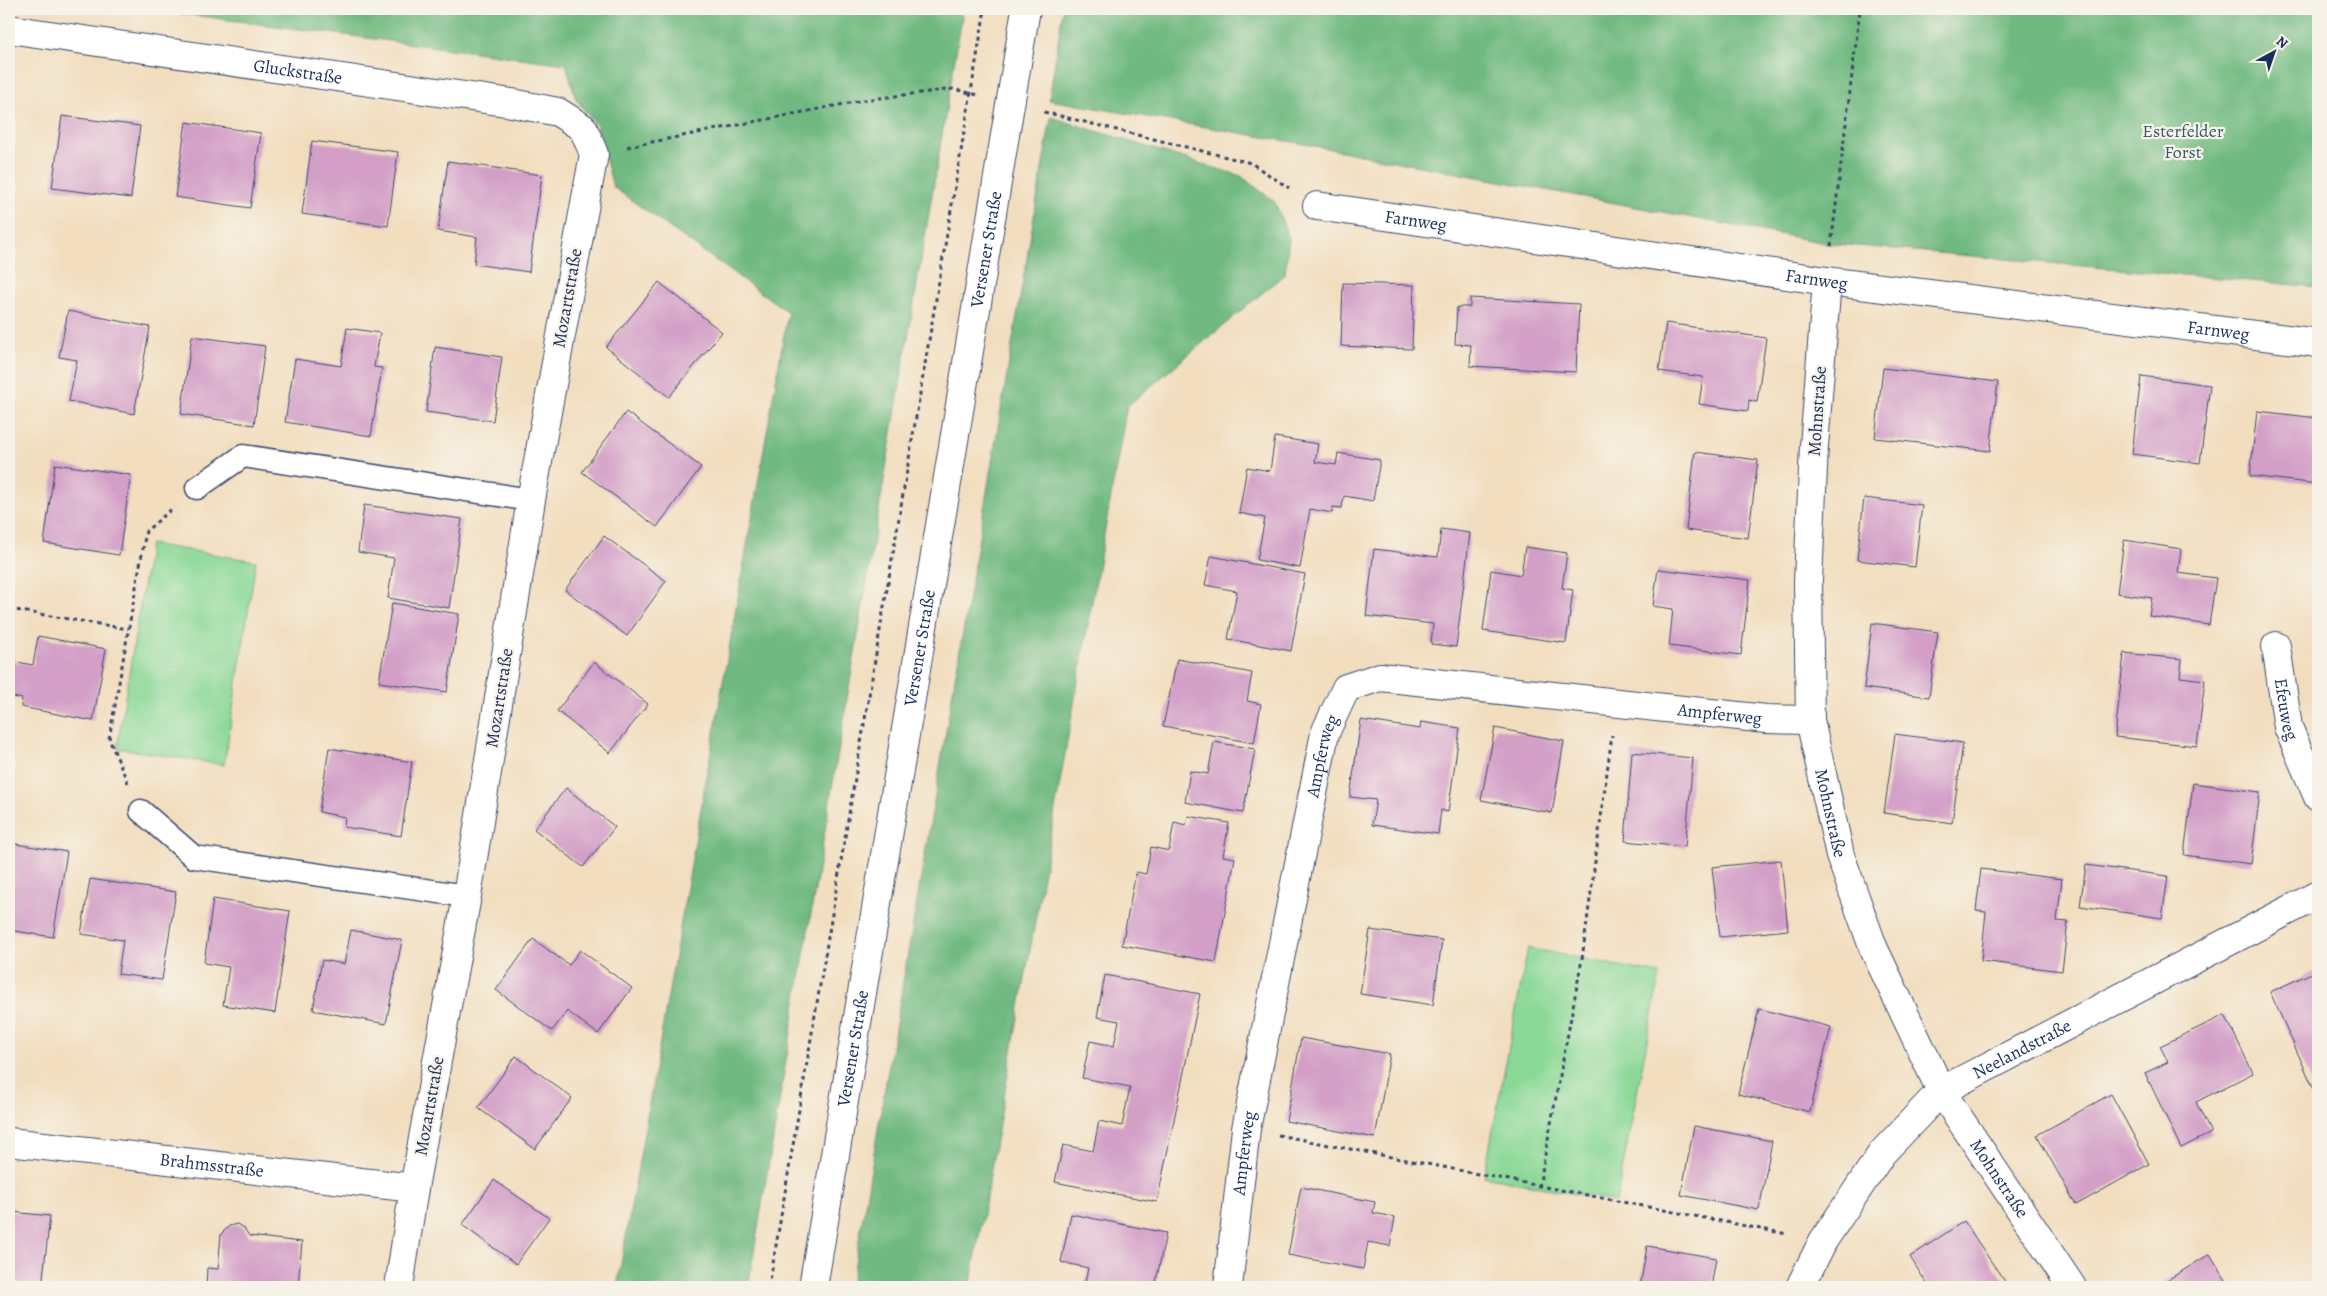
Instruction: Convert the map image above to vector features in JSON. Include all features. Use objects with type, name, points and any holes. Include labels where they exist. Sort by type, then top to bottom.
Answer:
[{"type":"street","name":"Versener Straße","points":[[813,1287],[1026,9]]},
{"type":"street","name":"Gluckstraße","points":[[9,29],[512,102],[558,112],[582,128],[594,154]]},
{"type":"street","name":"Mozartstraße","points":[[399,1287],[414,1188],[467,896],[530,500],[594,154]]},
{"type":"street","name":"Farnweg","points":[[1317,206],[1827,281],[2318,343]]},
{"type":"street","name":"Mohnstraße","points":[[1827,281],[1814,446],[1808,581],[1810,720],[1840,855],[1873,946],[1941,1091],[2072,1287]]},
{"type":"street","name":"Efeuweg","points":[[2276,646],[2288,727],[2318,797]]},
{"type":"street","name":"Ampferweg","points":[[1228,1287],[1246,1129],[1325,733],[1346,688],[1380,677],[1766,719],[1810,720]]},
{"type":"street","name":"Neelandstraße","points":[[1800,1287],[1823,1242],[1882,1153],[1941,1091],[2318,895]]},
{"type":"street","name":"Brahmsstraße","points":[[9,1142],[414,1188]]},
{"type":"lane","points":[[197,488],[242,456],[530,500]]},
{"type":"lane","points":[[141,811],[194,857],[467,896]]},
{"type":"path","points":[[769,1287],[985,9]]},
{"type":"path","points":[[1827,281],[1860,9]]},
{"type":"path","points":[[594,154],[864,100],[953,89],[1251,163],[1317,206]]},
{"type":"path","points":[[141,811],[109,739],[128,629],[146,531],[197,488]]},
{"type":"path","points":[[9,608],[128,629]]},
{"type":"path","points":[[1539,1187],[1582,959],[1617,702]]},
{"type":"path","points":[[1246,1129],[1823,1242]]},
{"type":"green space","points":[[145,9],[939,9],[963,11],[748,1287],[617,1287],[788,312],[613,187],[597,126],[576,99],[566,64]]},
{"type":"green space","name":"Esterfelder Forst","points":[[1063,9],[2318,9],[2318,287],[1825,243],[1304,144],[1049,100]]},
{"type":"green space","points":[[1051,117],[1241,176],[1275,202],[1289,239],[1285,274],[1127,406],[970,1287],[851,1287]]},
{"type":"green space","points":[[150,544],[256,561],[224,765],[117,748]]},
{"type":"green space","points":[[1528,948],[1660,974],[1616,1202],[1484,1176]]},
{"type":"building","points":[[9,106],[15,107],[10,144],[9,144]]},
{"type":"building","points":[[62,116],[140,126],[131,198],[52,188]]},
{"type":"building","points":[[186,122],[261,133],[250,208],[175,197]]},
{"type":"building","points":[[312,141],[398,152],[388,226],[302,214]]},
{"type":"building","points":[[448,161],[542,175],[529,272],[474,264],[477,237],[438,231]]},
{"type":"building","points":[[659,282],[722,332],[669,397],[606,347]]},
{"type":"building","points":[[1343,283],[1414,285],[1412,349],[1341,346]]},
{"type":"building","points":[[1470,298],[1579,304],[1576,372],[1470,366],[1471,345],[1455,344],[1457,307],[1470,307]]},
{"type":"building","points":[[68,311],[150,327],[134,414],[69,401],[77,360],[59,357]]},
{"type":"building","points":[[1666,323],[1766,338],[1757,402],[1749,400],[1748,411],[1699,404],[1703,377],[1659,371]]},
{"type":"building","points":[[347,328],[380,333],[374,367],[382,368],[371,436],[285,422],[295,359],[341,366]]},
{"type":"building","points":[[192,336],[265,346],[254,425],[181,414]]},
{"type":"building","points":[[435,347],[502,357],[493,421],[426,412]]},
{"type":"building","points":[[1883,368],[1998,382],[1990,451],[1875,438]]},
{"type":"building","points":[[2141,376],[2210,385],[2200,463],[2132,454]]},
{"type":"building","points":[[2257,411],[2318,418],[2318,484],[2250,476]]},
{"type":"building","points":[[626,412],[701,467],[657,527],[582,472]]},
{"type":"building","points":[[1275,437],[1318,444],[1315,462],[1336,465],[1338,453],[1380,460],[1373,501],[1344,496],[1342,508],[1333,507],[1332,513],[1310,509],[1300,568],[1257,560],[1265,518],[1239,513],[1247,467],[1270,471]]},
{"type":"building","points":[[1695,452],[1758,460],[1748,538],[1686,530]]},
{"type":"building","points":[[55,464],[131,475],[119,555],[44,543]]},
{"type":"building","points":[[1864,498],[1922,505],[1915,567],[1857,560]]},
{"type":"building","points":[[364,505],[462,519],[449,608],[388,598],[394,558],[358,552]]},
{"type":"building","points":[[1441,529],[1470,533],[1456,647],[1431,644],[1433,624],[1366,616],[1374,549],[1438,557]]},
{"type":"building","points":[[604,536],[666,581],[627,636],[565,590]]},
{"type":"building","points":[[2124,540],[2181,549],[2178,573],[2216,578],[2209,625],[2149,616],[2152,598],[2117,593]]},
{"type":"building","points":[[1525,547],[1567,553],[1562,588],[1573,590],[1566,643],[1483,631],[1491,570],[1521,575]]},
{"type":"building","points":[[1211,556],[1305,574],[1291,651],[1228,639],[1237,591],[1205,585]]},
{"type":"building","points":[[1658,569],[1750,580],[1741,655],[1669,646],[1673,609],[1653,606]]},
{"type":"building","points":[[392,603],[459,614],[447,692],[379,682]]},
{"type":"building","points":[[1872,623],[1938,632],[1929,697],[1864,688]]},
{"type":"building","points":[[38,636],[106,649],[93,721],[21,707],[22,699],[9,696],[11,661],[33,665]]},
{"type":"building","points":[[2124,653],[2182,659],[2180,677],[2205,680],[2197,746],[2115,737]]},
{"type":"building","points":[[1177,659],[1252,673],[1247,701],[1261,704],[1254,743],[1163,726]]},
{"type":"building","points":[[594,662],[648,704],[610,753],[557,711]]},
{"type":"building","points":[[1361,720],[1420,729],[1421,722],[1460,728],[1448,812],[1441,810],[1438,834],[1372,825],[1376,800],[1350,797]]},
{"type":"building","points":[[1495,728],[1564,741],[1552,813],[1481,800]]},
{"type":"building","points":[[1895,734],[1963,743],[1952,823],[1884,813]]},
{"type":"building","points":[[1214,742],[1255,749],[1243,813],[1185,802],[1190,771],[1208,774]]},
{"type":"building","points":[[329,748],[412,762],[401,836],[344,827],[345,817],[319,812]]},
{"type":"building","points":[[1632,752],[1693,758],[1685,847],[1625,841]]},
{"type":"building","points":[[2193,783],[2260,792],[2251,864],[2184,855]]},
{"type":"building","points":[[566,788],[615,827],[583,867],[534,829]]},
{"type":"building","points":[[1188,816],[1229,823],[1223,856],[1235,858],[1216,962],[1122,945],[1136,872],[1146,874],[1151,847],[1169,851],[1174,822],[1186,825]]},
{"type":"building","points":[[9,843],[67,852],[53,937],[9,930]]},
{"type":"building","points":[[1781,860],[1788,930],[1720,937],[1712,867]]},
{"type":"building","points":[[2086,865],[2168,876],[2162,918],[2080,906]]},
{"type":"building","points":[[1981,869],[2062,879],[2057,921],[2068,922],[2062,971],[1981,961],[1986,912],[1976,911]]},
{"type":"building","points":[[90,879],[176,892],[162,980],[118,974],[123,940],[81,934]]},
{"type":"building","points":[[213,899],[290,911],[275,1013],[223,1005],[229,967],[204,963]]},
{"type":"building","points":[[351,930],[402,940],[386,1024],[313,1010],[322,960],[344,964]]},
{"type":"building","points":[[1370,930],[1442,940],[1433,1005],[1360,994]]},
{"type":"building","points":[[533,939],[569,965],[580,950],[632,988],[598,1034],[567,1011],[552,1031],[496,990]]},
{"type":"building","points":[[2318,970],[2318,1098],[2270,992]]},
{"type":"building","points":[[1105,975],[1200,994],[1157,1202],[1055,1182],[1063,1145],[1093,1151],[1099,1121],[1122,1126],[1130,1087],[1082,1078],[1090,1041],[1114,1046],[1119,1021],[1097,1017]]},
{"type":"building","points":[[1759,1009],[1831,1027],[1810,1112],[1738,1094]]},
{"type":"building","points":[[2225,1015],[2253,1073],[2196,1102],[2211,1133],[2181,1148],[2145,1073],[2168,1062],[2160,1046]]},
{"type":"building","points":[[1301,1038],[1390,1054],[1375,1138],[1286,1121]]},
{"type":"building","points":[[516,1056],[572,1098],[535,1149],[478,1108]]},
{"type":"building","points":[[2111,1094],[2149,1164],[2076,1205],[2037,1135]]},
{"type":"building","points":[[1694,1126],[1772,1141],[1759,1210],[1681,1195]]},
{"type":"building","points":[[494,1180],[549,1218],[516,1264],[462,1225]]},
{"type":"building","points":[[1301,1187],[1375,1202],[1373,1213],[1395,1217],[1390,1246],[1368,1242],[1363,1269],[1288,1255]]},
{"type":"building","points":[[9,1204],[12,1205],[12,1212],[50,1216],[42,1286],[9,1282]]},
{"type":"building","points":[[1071,1214],[1166,1233],[1155,1287],[1084,1287],[1088,1268],[1061,1262]]},
{"type":"building","points":[[1964,1221],[2009,1287],[1929,1287],[1910,1257]]},
{"type":"building","points":[[237,1224],[244,1228],[249,1236],[302,1242],[298,1287],[206,1287],[207,1268],[218,1269],[221,1234],[229,1226]]},
{"type":"building","points":[[1647,1246],[1716,1258],[1711,1287],[1640,1287]]},
{"type":"building","points":[[2210,1254],[2230,1287],[2156,1287]]}]
